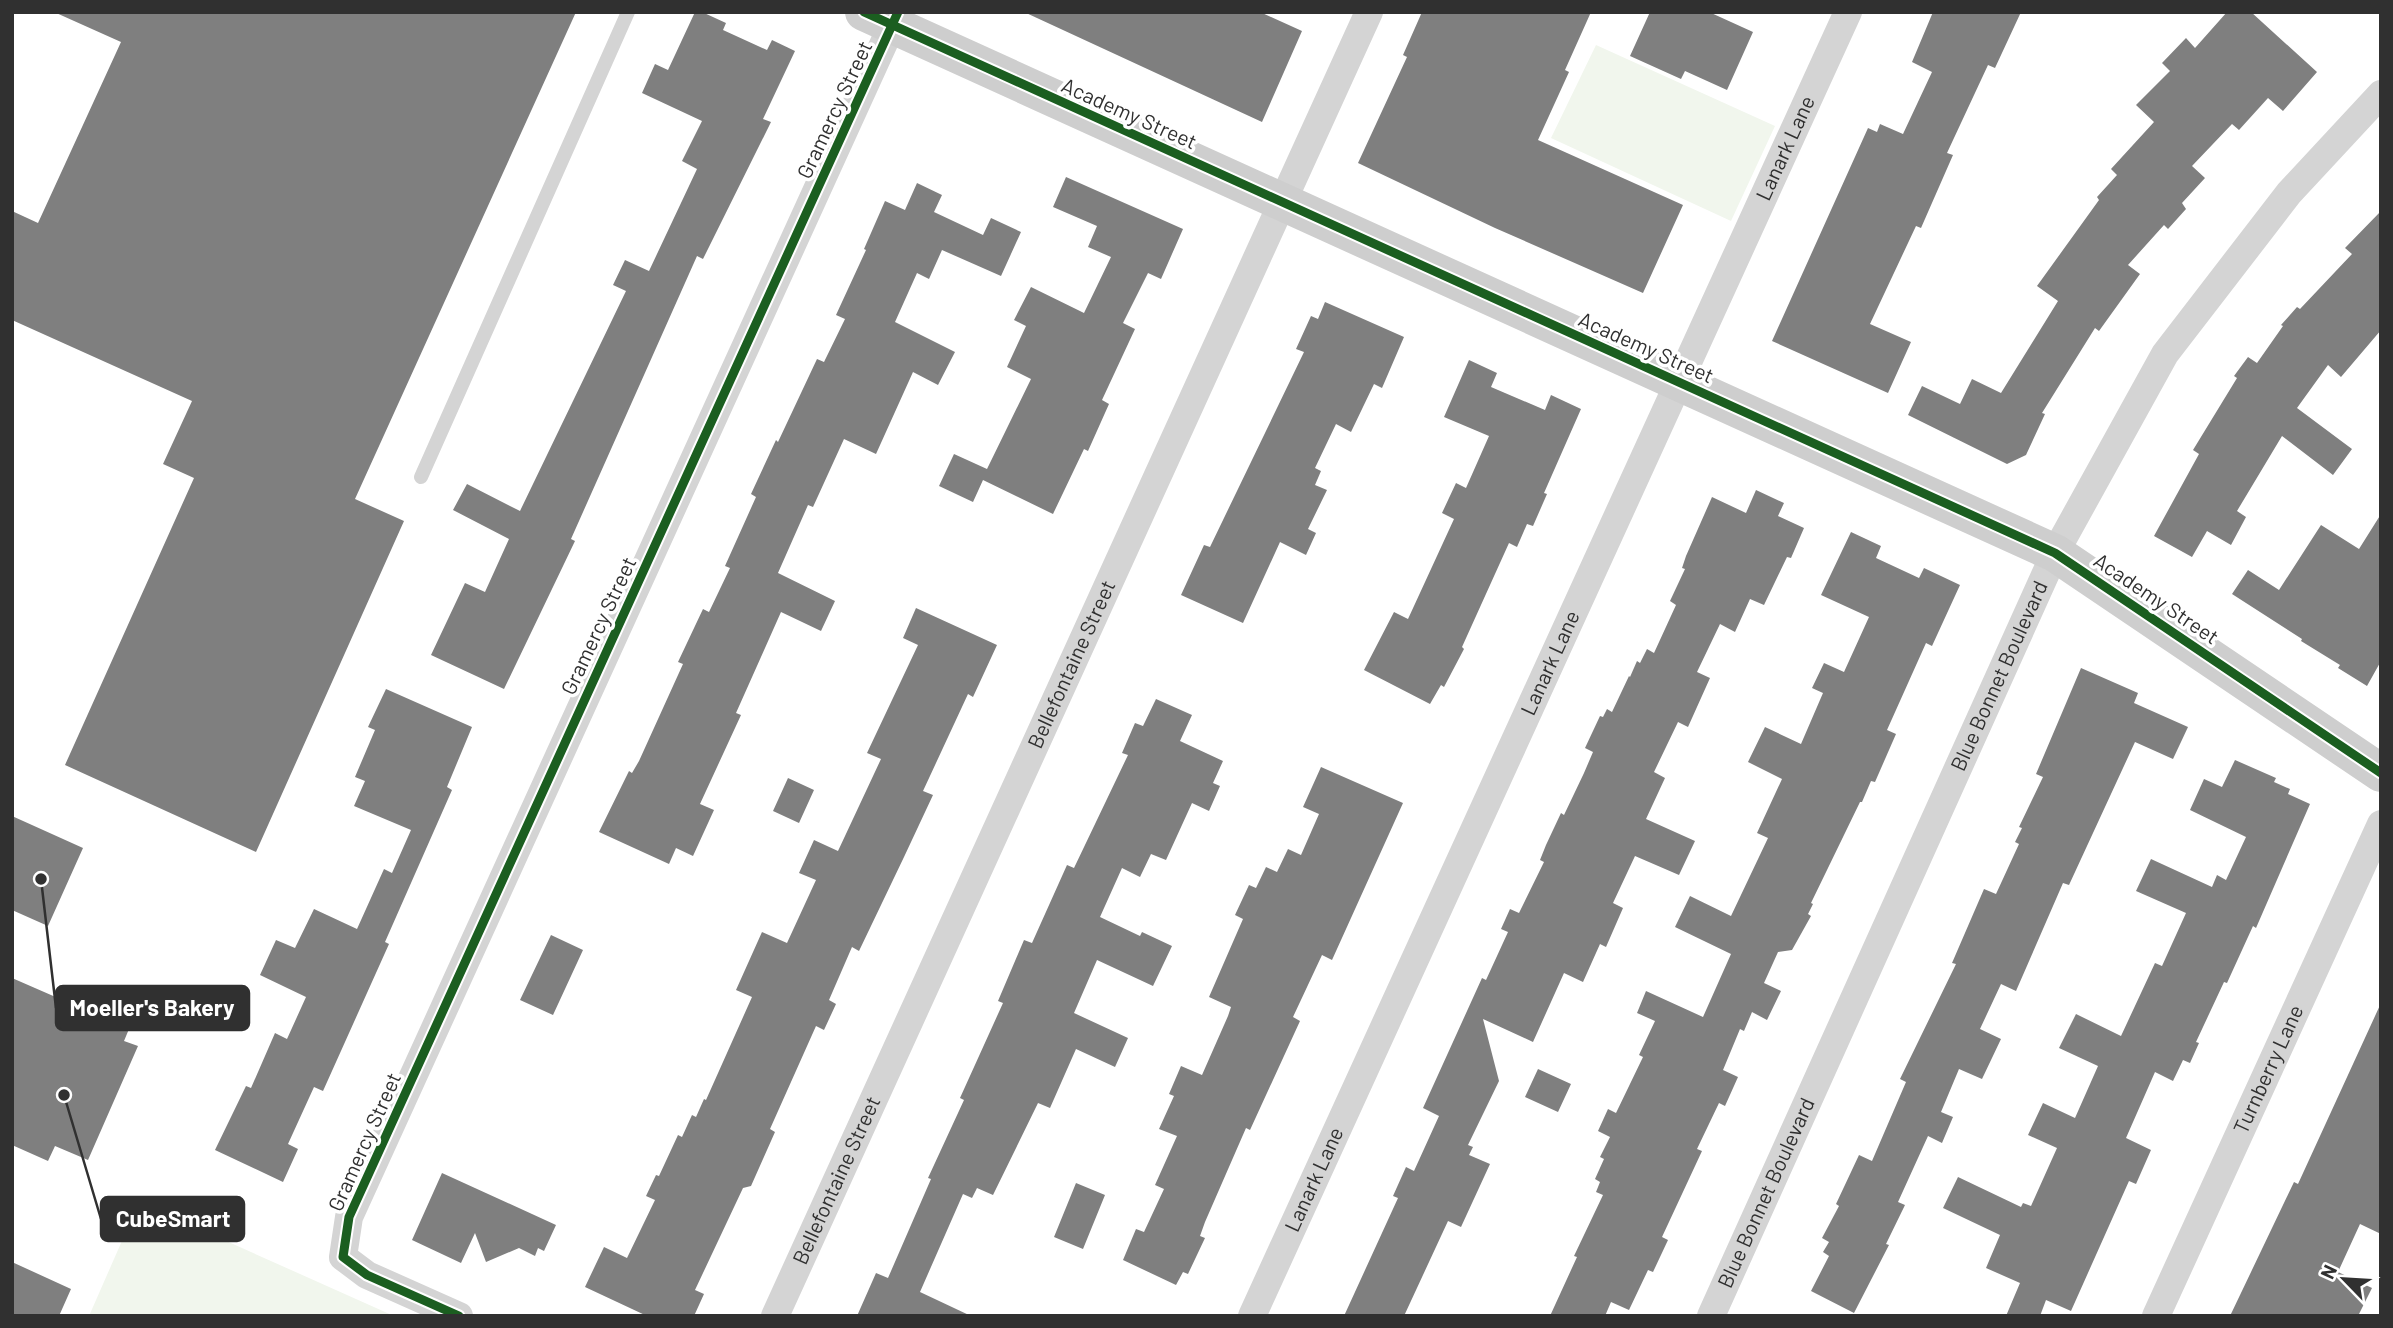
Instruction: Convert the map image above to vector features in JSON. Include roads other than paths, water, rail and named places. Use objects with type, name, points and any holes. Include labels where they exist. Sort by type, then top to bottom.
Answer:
[{"type":"street","name":"Bellefontaine Street","points":[[775,1316],[1369,12]]},
{"type":"street","name":"Lanark Lane","points":[[1252,1316],[1848,12]]},
{"type":"street","name":"Academy Street","points":[[885,17],[1282,202],[2055,553],[2381,773]]},
{"type":"street","name":"Gramercy Street","points":[[459,1316],[367,1275],[343,1257],[349,1217],[885,17]]},
{"type":"street","name":"Blue Bonnet Boulevard","points":[[1711,1316],[2055,553],[2165,354],[2289,194],[2381,93]]},
{"type":"street","name":"Turnberry Lane","points":[[2156,1316],[2381,824]]},
{"type":"lane","points":[[421,477],[628,12]]},
{"type":"place","name":"Moeller's Bakery","points":[[41,879]]},
{"type":"place","name":"CubeSmart","points":[[64,1095]]}]
